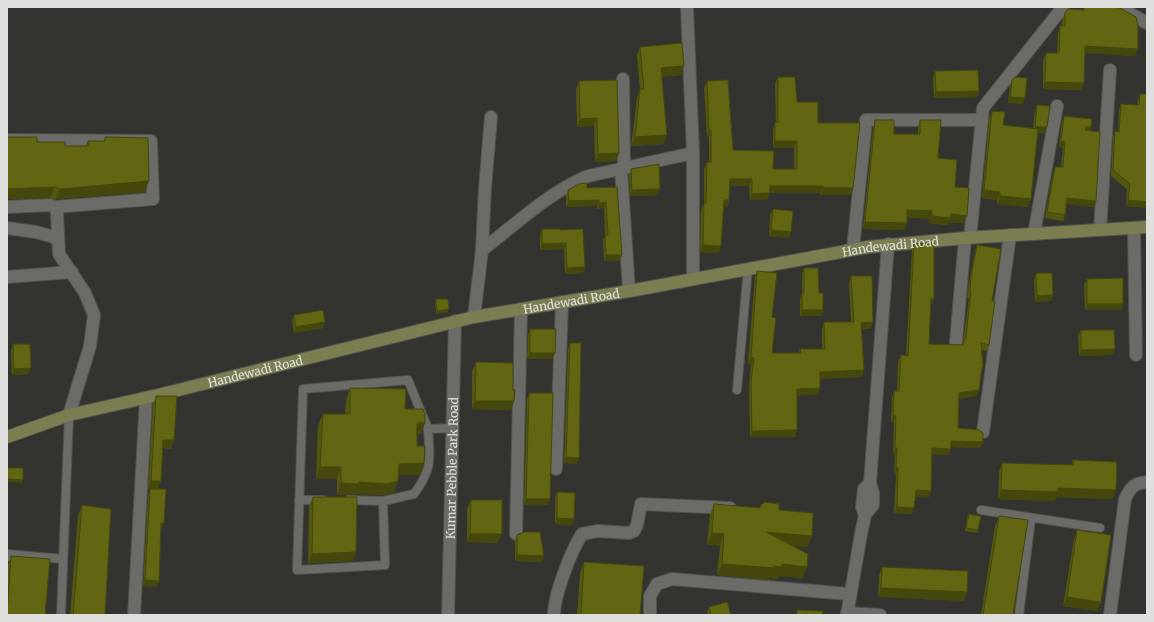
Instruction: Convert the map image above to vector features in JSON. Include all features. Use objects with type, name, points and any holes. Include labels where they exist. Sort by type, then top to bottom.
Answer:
[{"type":"main road","name":"Handewadi Road","points":[[7,437],[69,415],[146,398],[474,317],[629,291],[748,268],[888,244],[1147,227]]},
{"type":"street","points":[[687,7],[693,153],[693,278]]},
{"type":"street","points":[[956,342],[983,108],[1063,7]]},
{"type":"street","points":[[1118,7],[1147,23]]},
{"type":"street","points":[[1100,230],[1110,70]]},
{"type":"street","points":[[623,79],[623,168],[629,291]]},
{"type":"street","points":[[1034,234],[1057,106]]},
{"type":"street","points":[[474,317],[482,250],[491,117]]},
{"type":"street","points":[[853,249],[866,120],[982,120]]},
{"type":"street","points":[[7,140],[151,141],[153,199],[55,207],[50,205],[7,207]]},
{"type":"street","points":[[482,250],[557,192],[576,180],[693,153]]},
{"type":"street","points":[[55,207],[57,213],[57,238],[59,254],[85,293],[94,316],[90,346],[69,415]]},
{"type":"street","points":[[7,228],[36,232],[57,238]]},
{"type":"street","points":[[1134,228],[1136,355]]},
{"type":"street","points":[[983,432],[1010,235]]},
{"type":"street","points":[[880,615],[847,614],[849,594],[865,515],[872,505],[873,493],[870,483],[888,244]]},
{"type":"street","points":[[7,278],[72,272]]},
{"type":"street","points":[[556,469],[562,302]]},
{"type":"street","points":[[516,534],[521,309]]},
{"type":"street","name":"Kumar Pebble Park Road","points":[[448,615],[455,321]]},
{"type":"street","points":[[134,615],[146,398]]},
{"type":"street","points":[[1110,615],[1125,499],[1130,488],[1138,483],[1147,482]]},
{"type":"street","points":[[554,615],[562,582],[574,545],[582,534],[598,531],[629,533],[634,531],[637,525],[641,504],[739,508]]},
{"type":"street","points":[[650,615],[650,596],[657,584],[672,579],[849,594]]},
{"type":"lane","points":[[737,390],[748,268]]},
{"type":"lane","points":[[299,500],[383,501],[414,494],[426,477],[430,458],[428,429],[408,380],[303,389],[299,500],[297,570],[385,565],[383,501]]},
{"type":"lane","points":[[61,615],[69,415]]},
{"type":"lane","points":[[428,429],[452,428]]},
{"type":"lane","points":[[981,510],[1100,528]]},
{"type":"lane","points":[[1019,615],[1031,518]]},
{"type":"lane","points":[[7,557],[7,554],[63,559]]},
{"type":"building","points":[[1084,7],[1120,8],[1136,17],[1138,27],[1138,49],[1085,46],[1084,83],[1045,82],[1046,53],[1059,53],[1060,26],[1065,26],[1065,13],[1068,9],[1084,10]]},
{"type":"building","points":[[682,43],[684,66],[661,68],[667,135],[635,137],[640,89],[644,89],[640,47]]},
{"type":"building","points":[[978,70],[979,91],[936,92],[935,71]]},
{"type":"building","points":[[778,77],[795,77],[797,102],[818,102],[818,123],[860,123],[853,188],[823,188],[823,186],[770,186],[770,193],[752,194],[752,179],[730,179],[729,200],[724,200],[721,246],[703,245],[707,162],[711,162],[711,130],[709,130],[707,81],[728,80],[733,150],[774,151],[773,169],[797,169],[797,141],[775,141],[775,122],[778,122]]},
{"type":"building","points":[[1015,77],[1027,78],[1025,98],[1010,97],[1012,80]]},
{"type":"building","points":[[617,80],[619,153],[598,154],[597,118],[580,119],[579,81]]},
{"type":"building","points":[[1140,94],[1147,94],[1147,202],[1128,200],[1130,184],[1113,170],[1115,131],[1119,132],[1121,104],[1139,105]]},
{"type":"building","points":[[1037,105],[1050,106],[1047,127],[1035,127]]},
{"type":"building","points":[[992,111],[1005,112],[1003,125],[1038,129],[1031,199],[1000,196],[1000,192],[984,190]]},
{"type":"building","points":[[1064,116],[1092,119],[1091,127],[1086,127],[1085,130],[1100,132],[1096,201],[1067,198],[1065,215],[1047,212],[1055,167],[1063,167],[1065,142],[1061,141]]},
{"type":"building","points":[[875,120],[894,120],[894,134],[920,134],[920,120],[941,120],[938,158],[957,160],[955,187],[969,188],[967,216],[951,214],[950,218],[932,216],[932,211],[907,210],[907,223],[865,222]]},
{"type":"building","points":[[7,137],[37,137],[37,142],[65,142],[65,146],[88,146],[88,141],[105,141],[105,137],[148,138],[149,181],[60,189],[54,187],[7,189]]},
{"type":"building","points":[[659,164],[660,189],[632,190],[631,169]]},
{"type":"building","points":[[587,183],[587,188],[617,187],[622,255],[606,255],[605,235],[608,235],[606,202],[599,203],[599,200],[569,201],[568,190],[579,184]]},
{"type":"building","points":[[773,209],[793,211],[791,232],[771,230]]},
{"type":"building","points":[[542,229],[583,229],[585,267],[567,268],[566,243],[542,244]]},
{"type":"building","points":[[934,243],[934,299],[931,299],[929,344],[963,345],[966,336],[971,277],[977,245],[1001,249],[992,301],[995,301],[989,345],[981,343],[983,367],[979,390],[959,393],[958,428],[979,430],[983,433],[983,442],[951,441],[951,449],[932,448],[931,491],[916,490],[914,508],[897,507],[898,468],[896,468],[897,448],[895,448],[896,416],[893,416],[894,391],[899,391],[901,355],[908,356],[914,244]]},
{"type":"building","points":[[804,268],[818,268],[819,293],[823,293],[823,310],[802,310]]},
{"type":"building","points":[[757,271],[777,273],[772,317],[776,318],[772,353],[801,353],[800,349],[825,349],[824,322],[854,322],[851,276],[872,276],[873,322],[861,323],[864,370],[820,372],[820,388],[797,389],[797,430],[752,431],[751,382],[754,358],[751,357]]},
{"type":"building","points":[[1036,273],[1052,273],[1053,295],[1037,296]]},
{"type":"building","points":[[1123,278],[1123,304],[1087,304],[1087,279]]},
{"type":"building","points":[[436,299],[448,299],[449,309],[437,311]]},
{"type":"building","points":[[323,310],[325,322],[296,327],[294,315]]},
{"type":"building","points":[[530,329],[556,329],[555,353],[530,353]]},
{"type":"building","points":[[1081,330],[1114,330],[1115,349],[1081,350]]},
{"type":"building","points":[[570,343],[581,343],[579,458],[566,457]]},
{"type":"building","points":[[13,344],[30,344],[31,368],[14,369]]},
{"type":"building","points":[[476,362],[513,363],[513,390],[515,390],[514,401],[475,401]]},
{"type":"building","points":[[350,388],[406,389],[405,409],[423,409],[425,415],[425,423],[417,423],[417,446],[425,446],[424,463],[399,464],[398,481],[387,484],[359,482],[359,484],[341,483],[341,467],[320,467],[323,414],[350,414]]},
{"type":"building","points":[[529,393],[553,393],[550,499],[526,499]]},
{"type":"building","points":[[156,396],[177,396],[174,440],[163,440],[161,481],[151,481]]},
{"type":"building","points":[[1073,460],[1117,462],[1116,490],[1058,488],[1058,492],[1001,490],[1002,463],[1073,465]]},
{"type":"building","points":[[7,468],[23,468],[23,480],[7,479]]},
{"type":"building","points":[[150,489],[166,489],[164,523],[161,523],[159,581],[145,580]]},
{"type":"building","points":[[557,492],[575,493],[574,519],[557,518]]},
{"type":"building","points":[[313,497],[357,497],[356,552],[312,554]]},
{"type":"building","points":[[471,500],[502,500],[502,534],[470,534]]},
{"type":"building","points":[[765,502],[779,504],[779,510],[813,513],[812,536],[766,532],[808,554],[807,567],[782,564],[782,567],[774,566],[774,568],[722,564],[724,534],[712,533],[714,504],[760,508]]},
{"type":"building","points":[[82,505],[111,509],[105,615],[73,615]]},
{"type":"building","points":[[969,514],[981,516],[978,530],[966,528]]},
{"type":"building","points":[[999,516],[1028,520],[1013,615],[983,615]]},
{"type":"building","points":[[1077,530],[1111,535],[1101,602],[1067,597]]},
{"type":"building","points":[[524,532],[540,532],[544,556],[517,555],[517,535]]},
{"type":"building","points":[[11,556],[50,559],[45,615],[7,615]]},
{"type":"building","points":[[584,562],[644,566],[640,615],[581,615]]},
{"type":"building","points":[[882,567],[968,571],[967,592],[881,588]]},
{"type":"building","points":[[727,602],[731,615],[711,615],[709,607]]},
{"type":"building","points":[[797,610],[823,611],[822,615],[797,615]]}]
